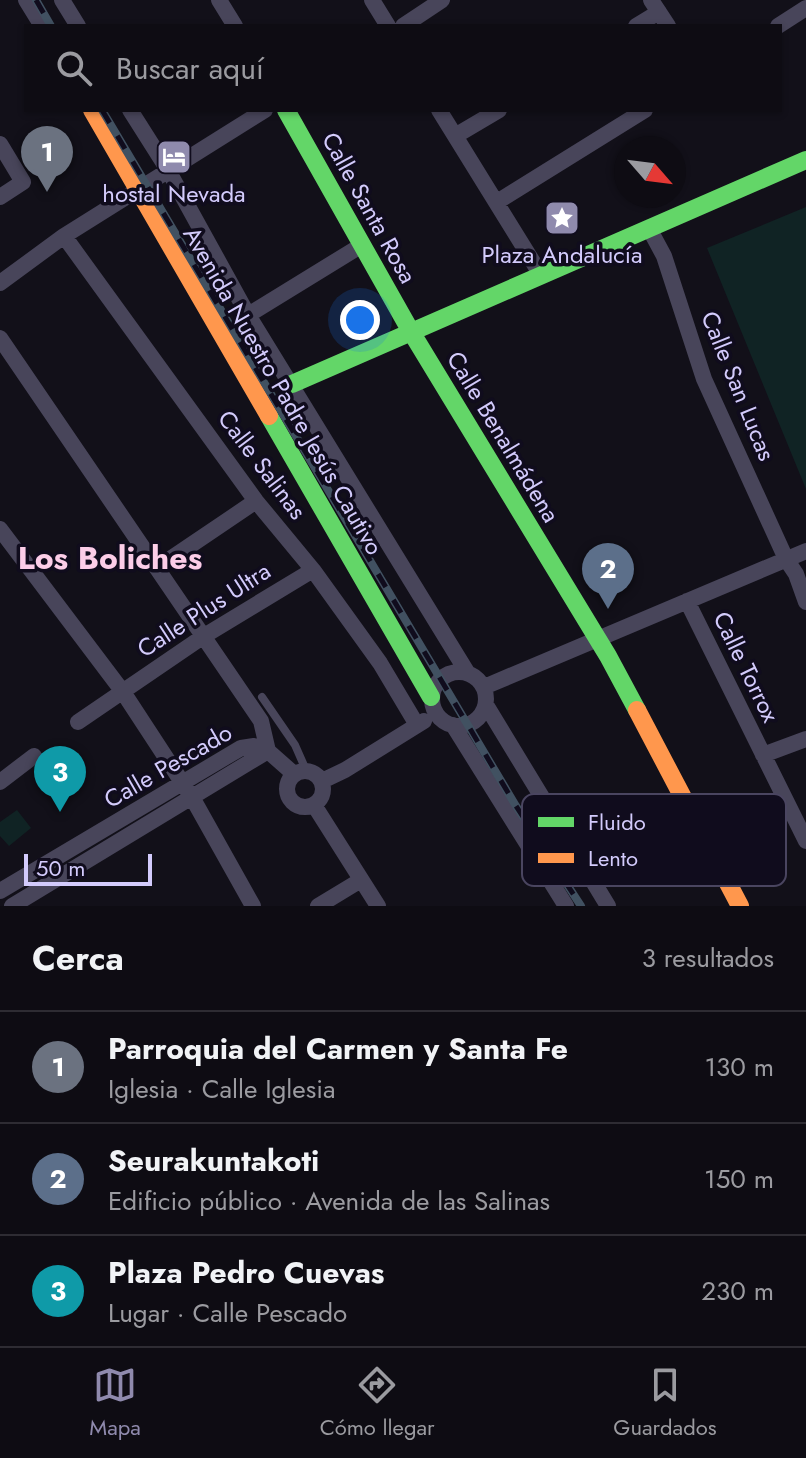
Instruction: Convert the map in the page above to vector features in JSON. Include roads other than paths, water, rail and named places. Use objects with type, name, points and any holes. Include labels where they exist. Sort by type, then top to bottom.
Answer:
[{"type":"street","points":[[26,0],[41,24]]},
{"type":"street","points":[[62,0],[77,24]]},
{"type":"street","points":[[219,0],[234,24]]},
{"type":"street","points":[[372,0],[387,24]]},
{"type":"street","points":[[406,24],[442,0]]},
{"type":"street","points":[[781,24],[806,8]]},
{"type":"street","points":[[640,24],[659,13]]},
{"type":"street","name":"Avenida Nuestro Padre Jesús Cautivo","points":[[93,112],[434,705]]},
{"type":"street","name":"Avenida Nuestro Padre Jesús Cautivo","points":[[131,112],[168,170],[248,315],[467,672]]},
{"type":"street","points":[[0,283],[64,236],[262,112]]},
{"type":"street","name":"Calle Santa Rosa","points":[[287,112],[410,330]]},
{"type":"street","points":[[440,112],[541,275]]},
{"type":"street","points":[[455,136],[496,112]]},
{"type":"street","points":[[497,202],[642,112]]},
{"type":"street","points":[[0,144],[23,182],[0,197]]},
{"type":"street","points":[[292,384],[806,160]]},
{"type":"street","name":"Calle San Lucas","points":[[650,230],[664,256],[704,379],[786,559],[796,574],[806,602]]},
{"type":"street","name":"Calle Salinas","points":[[64,236],[256,501],[313,570],[380,663],[417,725]]},
{"type":"street","points":[[248,315],[362,245]]},
{"type":"street","name":"Calle Benalmádena","points":[[410,330],[597,638],[680,794]]},
{"type":"street","points":[[0,338],[261,721],[268,751],[300,772],[315,773],[322,781],[323,792],[314,805],[302,807],[288,796],[287,784],[300,772]]},
{"type":"street","points":[[157,568],[256,501]]},
{"type":"street","points":[[0,529],[123,692],[193,799],[253,906]]},
{"type":"street","points":[[484,687],[806,551]]},
{"type":"street","name":"Calle Plus Ultra","points":[[78,722],[204,636],[313,570]]},
{"type":"street","name":"Calle Torrox","points":[[687,601],[782,794]]},
{"type":"street","points":[[322,781],[417,725],[434,705],[437,681],[459,671],[474,675],[484,687],[486,705],[540,794]]},
{"type":"street","points":[[434,705],[453,725],[522,836]]},
{"type":"street","points":[[453,725],[461,726],[477,720],[486,705]]},
{"type":"street","points":[[763,755],[806,739]]},
{"type":"street","name":"Calle Pescado","points":[[0,891],[241,748],[254,746],[268,751]]},
{"type":"street","name":"Calle Pescado","points":[[12,906],[268,751]]},
{"type":"street","points":[[0,782],[34,756]]},
{"type":"street","name":"Calle Torrox","points":[[786,801],[806,841]]},
{"type":"street","points":[[314,805],[378,906]]},
{"type":"street","points":[[318,906],[361,880]]},
{"type":"street","points":[[554,886],[566,906]]},
{"type":"street","points":[[596,886],[608,906]]},
{"type":"street","name":"Calle Benalmádena","points":[[729,886],[740,906]]},
{"type":"lane","points":[[262,697],[295,745],[300,772]]},
{"type":"railway","points":[[36,0],[50,24]]},
{"type":"railway","points":[[103,112],[522,815]]},
{"type":"railway","points":[[568,886],[581,906]]},
{"type":"place","name":"hostal Nevada","points":[[174,157]]},
{"type":"place","name":"Parroquia del Carmen y Santa Fe","points":[[47,192]]},
{"type":"place","name":"Plaza Andalucía","points":[[562,218]]},
{"type":"place","name":"Seurakuntakoti","points":[[608,609]]},
{"type":"place","name":"Plaza Pedro Cuevas","points":[[60,812]]},
{"type":"district","name":"Los Boliches","points":[[110,558]]}]
